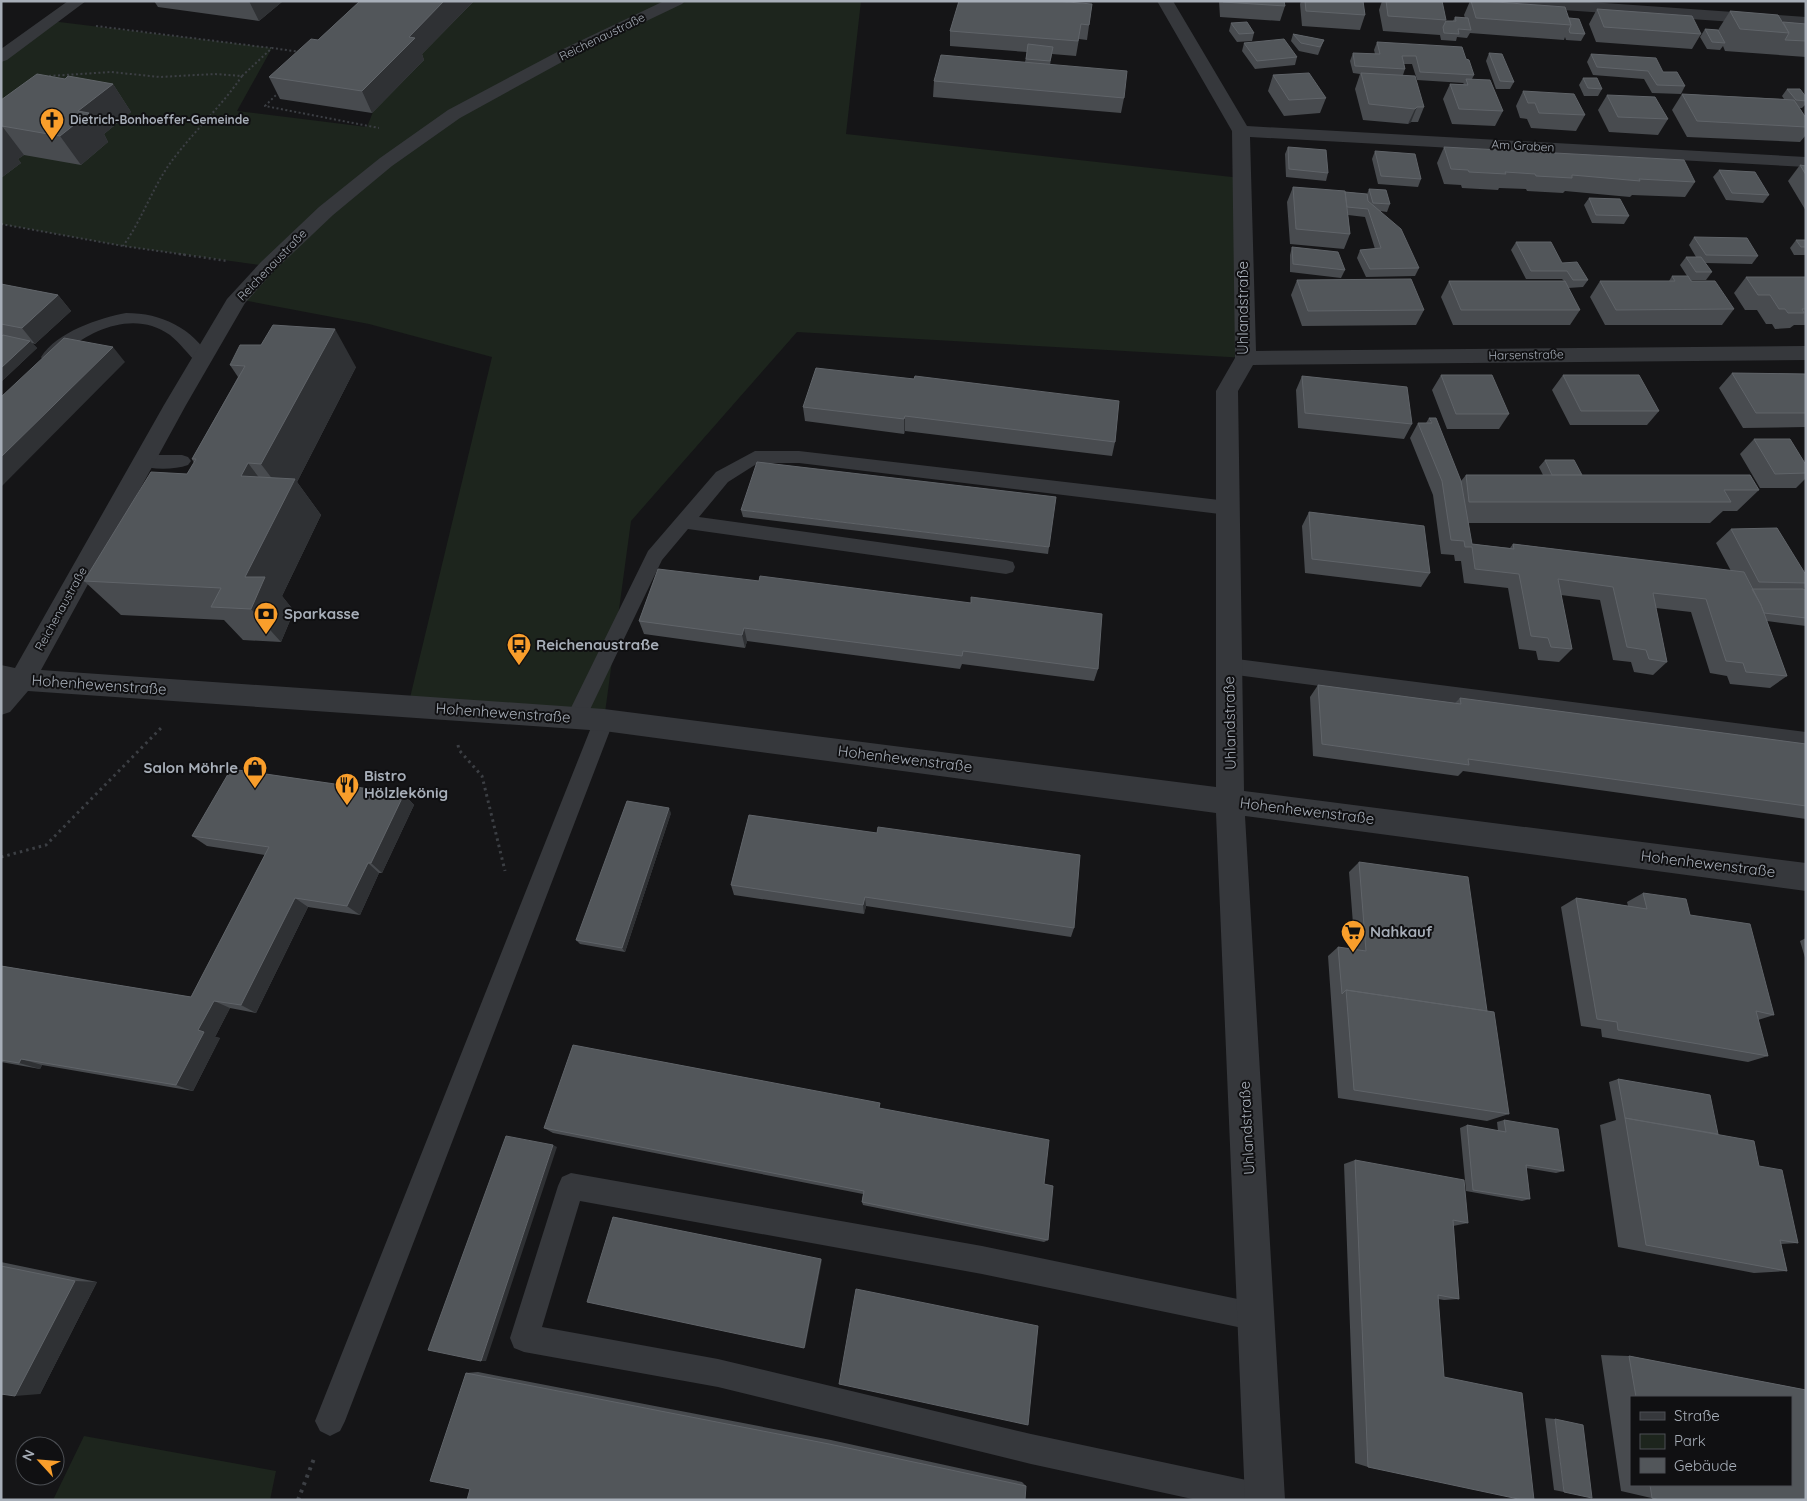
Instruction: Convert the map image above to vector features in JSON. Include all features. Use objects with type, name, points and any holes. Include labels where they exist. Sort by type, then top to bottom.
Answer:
[{"type":"street","points":[[1,57],[78,1]]},
{"type":"street","name":"Reichenaustraße","points":[[1,704],[11,678],[144,460],[238,300],[268,266],[326,211],[386,162],[454,114],[502,87],[677,1]]},
{"type":"street","name":"Uhlandstraße","points":[[1165,1],[1241,131],[1246,358],[1227,391],[1230,801],[1266,1499]]},
{"type":"street","points":[[1506,1],[1806,22]]},
{"type":"street","points":[[1764,1],[1782,20]]},
{"type":"street","name":"Am Graben","points":[[1241,131],[1806,162]]},
{"type":"street","name":"Harsenstraße","points":[[1246,358],[1806,352]]},
{"type":"street","name":"Hohenhewenstraße","points":[[11,678],[604,720],[1806,877]]},
{"type":"lane","points":[[36,369],[68,341],[96,326],[119,318],[140,316],[155,320],[174,330],[203,359]]},
{"type":"lane","points":[[576,718],[655,556],[722,478],[755,457],[799,458],[1228,508]]},
{"type":"lane","points":[[144,460],[182,461]]},
{"type":"lane","points":[[684,522],[1006,567]]},
{"type":"lane","points":[[1229,666],[1806,740]]},
{"type":"lane","points":[[330,1421],[604,720]]},
{"type":"lane","points":[[1257,1317],[982,1260],[571,1186],[524,1338],[718,1373],[1031,1449],[1266,1499]]},
{"type":"path","points":[[51,21],[307,53]]},
{"type":"path","points":[[123,246],[133,234],[162,174],[232,93],[242,76],[272,48]]},
{"type":"path","points":[[46,77],[111,72],[160,77],[215,74],[242,76]]},
{"type":"path","points":[[285,87],[265,106],[378,128],[424,134]]},
{"type":"path","points":[[1,224],[123,246],[268,266]]},
{"type":"path","points":[[1,857],[46,845],[196,691]]},
{"type":"path","points":[[456,710],[459,750],[482,776],[507,879],[532,903]]},
{"type":"path","points":[[298,1500],[330,1421]]},
{"type":"green space","points":[[460,1],[861,1],[846,134],[1241,178],[1246,358],[797,332],[631,521],[604,720],[408,706],[492,357],[369,324],[237,299],[267,266],[123,246],[1,224],[1,57],[51,21],[272,48],[237,111],[367,127],[395,56]]},
{"type":"green space","points":[[84,1436],[276,1471],[270,1500],[53,1500],[60,1486],[65,1486],[65,1475]]},
{"type":"building","points":[[360,1],[444,1],[409,37],[415,38],[362,91],[269,77],[311,39],[318,40]]},
{"type":"building","points":[[959,1],[1055,1],[1092,4],[1089,25],[1081,24],[1078,41],[950,31]]},
{"type":"building","points":[[1284,1],[1285,6],[1223,2]]},
{"type":"building","points":[[1305,1],[1363,1],[1365,15],[1306,11]]},
{"type":"building","points":[[1386,1],[1442,1],[1446,20],[1388,16]]},
{"type":"building","points":[[1471,1],[1565,7],[1571,25],[1476,18]]},
{"type":"building","points":[[1597,9],[1692,16],[1701,34],[1604,27]]},
{"type":"building","points":[[1730,11],[1778,15],[1789,33],[1740,29]]},
{"type":"building","points":[[1455,17],[1468,18],[1471,30],[1458,29],[1459,34],[1444,33],[1443,27],[1446,21],[1456,21]]},
{"type":"building","points":[[1569,18],[1579,19],[1585,34],[1570,33],[1571,25]]},
{"type":"building","points":[[1247,22],[1254,33],[1239,34],[1231,23]]},
{"type":"building","points":[[1783,22],[1806,24],[1806,41],[1785,40],[1789,33]]},
{"type":"building","points":[[1705,29],[1718,30],[1725,43],[1712,42]]},
{"type":"building","points":[[1293,34],[1324,40],[1320,47],[1301,43]]},
{"type":"building","points":[[1284,39],[1297,57],[1257,61],[1244,43]]},
{"type":"building","points":[[1377,42],[1462,47],[1474,75],[1420,72],[1416,56],[1402,56],[1405,69],[1355,66],[1353,53],[1380,54]]},
{"type":"building","points":[[1028,44],[1053,47],[1050,61],[1026,59]]},
{"type":"building","points":[[1489,53],[1502,54],[1514,82],[1500,81]]},
{"type":"building","points":[[1591,54],[1656,58],[1663,72],[1677,72],[1685,86],[1657,85],[1648,71],[1597,67]]},
{"type":"building","points":[[941,55],[1127,71],[1124,98],[934,81]]},
{"type":"building","points":[[1309,73],[1326,98],[1289,100],[1273,75]]},
{"type":"building","points":[[1361,73],[1415,76],[1424,107],[1417,107],[1415,109],[1369,104]]},
{"type":"building","points":[[37,74],[65,79],[68,76],[113,84],[78,111],[89,113],[60,136],[1,127],[1,100]]},
{"type":"building","points":[[1583,78],[1597,78],[1602,89],[1588,88]]},
{"type":"building","points":[[1466,79],[1490,80],[1503,111],[1459,109],[1450,84],[1468,85]]},
{"type":"building","points":[[1787,89],[1800,89],[1806,97],[1806,101],[1796,100]]},
{"type":"building","points":[[1523,91],[1574,94],[1585,115],[1539,113],[1535,103],[1528,103]]},
{"type":"building","points":[[1682,94],[1794,100],[1806,118],[1806,127],[1697,121]]},
{"type":"building","points":[[1607,95],[1655,97],[1668,119],[1618,117]]},
{"type":"building","points":[[1288,147],[1326,150],[1328,173],[1289,169]]},
{"type":"building","points":[[1444,147],[1684,160],[1695,182],[1639,179],[1640,181],[1572,175],[1572,178],[1505,172],[1506,174],[1469,172],[1468,170],[1451,169]]},
{"type":"building","points":[[1375,151],[1415,154],[1421,179],[1381,176]]},
{"type":"building","points":[[1800,165],[1806,166],[1806,175]]},
{"type":"building","points":[[1719,170],[1755,172],[1769,195],[1732,193]]},
{"type":"building","points":[[1293,187],[1345,191],[1350,234],[1296,229]]},
{"type":"building","points":[[1369,189],[1386,190],[1390,204],[1373,203]]},
{"type":"building","points":[[1345,192],[1367,194],[1368,201],[1401,229],[1419,268],[1370,269],[1360,250],[1381,248],[1368,209],[1347,207]]},
{"type":"building","points":[[1589,198],[1620,199],[1629,216],[1596,215]]},
{"type":"building","points":[[1694,237],[1747,238],[1758,256],[1706,255]]},
{"type":"building","points":[[1796,240],[1806,240],[1806,247],[1801,247]]},
{"type":"building","points":[[1516,242],[1551,242],[1562,263],[1577,262],[1588,280],[1573,280],[1567,271],[1531,271]]},
{"type":"building","points":[[1292,247],[1338,252],[1345,270],[1293,264]]},
{"type":"building","points":[[1686,257],[1701,257],[1712,272],[1696,272]]},
{"type":"building","points":[[1672,276],[1688,276],[1691,281],[1715,281],[1734,309],[1616,310],[1600,281],[1675,281]]},
{"type":"building","points":[[1746,277],[1806,277],[1806,309],[1802,309],[1804,313],[1788,313],[1785,309],[1779,309],[1770,295],[1758,295]]},
{"type":"building","points":[[1411,279],[1424,310],[1308,311],[1297,280]]},
{"type":"building","points":[[1449,281],[1565,281],[1580,310],[1461,310]]},
{"type":"building","points":[[1,284],[58,295],[22,328],[1,324]]},
{"type":"building","points":[[273,325],[335,329],[261,464],[248,463],[241,476],[295,479],[245,577],[265,577],[251,609],[211,607],[221,588],[84,581],[151,472],[187,474],[196,459],[192,459],[245,366],[230,365],[240,345],[261,345]]},
{"type":"building","points":[[3,335],[30,341],[1,368],[1,337]]},
{"type":"building","points":[[64,338],[113,347],[1,457],[1,397]]},
{"type":"building","points":[[816,368],[914,379],[915,376],[1119,401],[1115,442],[905,416],[904,419],[803,407]]},
{"type":"building","points":[[1732,373],[1806,374],[1806,413],[1756,413]]},
{"type":"building","points":[[1441,375],[1492,375],[1509,414],[1456,414]]},
{"type":"building","points":[[1563,375],[1639,375],[1659,411],[1581,411]]},
{"type":"building","points":[[1302,376],[1407,387],[1412,424],[1305,413]]},
{"type":"building","points":[[1429,418],[1436,418],[1461,481],[1472,544],[1514,549],[1513,544],[1744,572],[1761,605],[1787,676],[1746,672],[1743,663],[1726,661],[1706,599],[1653,593],[1667,662],[1649,659],[1646,650],[1627,647],[1613,587],[1558,579],[1572,649],[1551,647],[1548,638],[1531,636],[1519,574],[1475,569],[1472,547],[1465,547],[1464,541],[1451,540],[1442,481],[1418,423],[1432,423]]},
{"type":"building","points":[[1754,439],[1790,439],[1806,465],[1806,473],[1775,474]]},
{"type":"building","points":[[1545,460],[1574,460],[1582,475],[1552,475]]},
{"type":"building","points":[[757,462],[1056,497],[1049,547],[741,510]]},
{"type":"building","points":[[1466,475],[1750,475],[1759,490],[1724,490],[1731,502],[1469,502]]},
{"type":"building","points":[[1309,512],[1424,526],[1430,573],[1312,559]]},
{"type":"building","points":[[1777,528],[1806,575],[1806,583],[1759,582],[1731,529]]},
{"type":"building","points":[[658,569],[759,581],[760,576],[971,603],[971,597],[1102,614],[1098,669],[963,651],[962,656],[744,628],[742,635],[639,621]]},
{"type":"building","points":[[1752,589],[1806,589],[1806,618],[1764,613]]},
{"type":"building","points":[[1318,685],[1461,704],[1460,698],[1806,744],[1806,806],[1468,759],[1469,765],[1322,744]]},
{"type":"building","points":[[231,769],[404,794],[371,863],[368,863],[347,906],[295,898],[241,1005],[214,1001],[198,1030],[204,1032],[176,1085],[21,1059],[19,1063],[1,1060],[1,966],[191,997],[269,847],[192,836]]},
{"type":"building","points":[[627,801],[669,808],[622,948],[576,940]]},
{"type":"building","points":[[749,815],[877,833],[878,827],[1080,855],[1074,928],[865,897],[863,905],[731,885]]},
{"type":"building","points":[[1359,862],[1468,877],[1487,1011],[1346,990],[1342,994],[1338,947],[1366,951]]},
{"type":"building","points":[[1643,893],[1686,899],[1690,915],[1750,924],[1774,1015],[1756,1011],[1768,1056],[1618,1030],[1617,1022],[1597,1019],[1576,898],[1647,909]]},
{"type":"building","points":[[1346,990],[1494,1012],[1509,1114],[1354,1090]]},
{"type":"building","points":[[573,1045],[880,1103],[879,1108],[1049,1140],[1044,1184],[1053,1186],[1048,1240],[862,1202],[864,1191],[544,1128]]},
{"type":"building","points":[[1618,1079],[1710,1095],[1718,1134],[1625,1118]]},
{"type":"building","points":[[1625,1118],[1754,1141],[1759,1166],[1782,1170],[1798,1243],[1780,1240],[1787,1271],[1646,1245]]},
{"type":"building","points":[[1504,1120],[1558,1129],[1564,1171],[1526,1165],[1530,1199],[1473,1190],[1467,1125],[1506,1132]]},
{"type":"building","points":[[506,1136],[553,1145],[481,1361],[428,1350]]},
{"type":"building","points":[[1355,1160],[1464,1180],[1468,1223],[1453,1220],[1459,1299],[1438,1295],[1444,1377],[1522,1393],[1534,1500],[1523,1500],[1368,1467]]},
{"type":"building","points":[[613,1217],[821,1259],[804,1348],[587,1302]]},
{"type":"building","points":[[1,1266],[75,1281],[15,1396],[1,1394]]},
{"type":"building","points":[[856,1289],[1038,1326],[1028,1425],[839,1384]]},
{"type":"building","points":[[1629,1356],[1806,1390],[1806,1500],[1660,1500],[1652,1498],[1650,1486],[1792,1486],[1792,1396],[1636,1396]]},
{"type":"building","points":[[466,1373],[829,1444],[1026,1486],[1025,1500],[467,1500],[470,1489],[430,1481]]},
{"type":"building","points":[[1555,1419],[1583,1425],[1592,1498],[1564,1492]]},
{"type":"place","name":"Dietrich-Bonhoeffer-Gemeinde","points":[[52,141]]},
{"type":"place","name":"Sparkasse","points":[[266,635]]},
{"type":"place","name":"Reichenaustraße","points":[[519,666]]},
{"type":"place","name":"Salon Möhrle","points":[[255,789]]},
{"type":"place","name":"Bistro Hölzlekönig","points":[[347,806]]},
{"type":"place","name":"Nahkauf","points":[[1353,953]]}]
